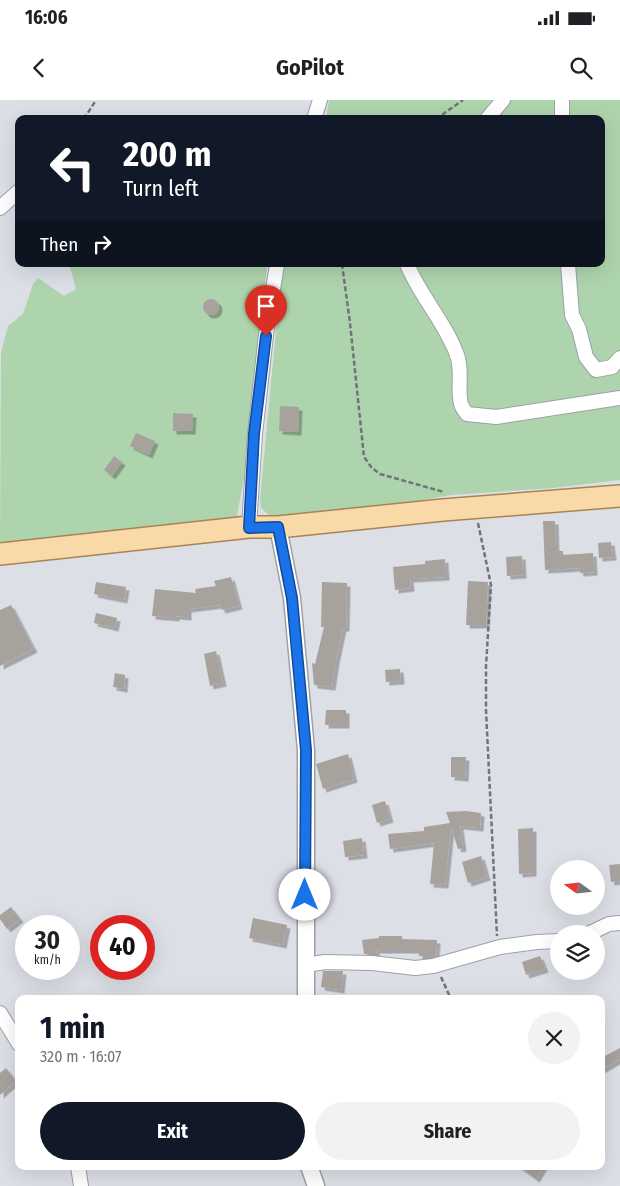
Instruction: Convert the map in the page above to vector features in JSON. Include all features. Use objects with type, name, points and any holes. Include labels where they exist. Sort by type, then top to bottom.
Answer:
[{"type":"main road","points":[[0,554],[249,528],[620,496]]},
{"type":"street","points":[[315,115],[320,100]]},
{"type":"street","points":[[490,115],[503,100]]},
{"type":"street","points":[[562,100],[562,115]]},
{"type":"street","points":[[0,208],[15,195]]},
{"type":"street","points":[[249,528],[254,434],[277,267]]},
{"type":"street","points":[[408,267],[414,280],[450,337],[458,356],[461,405],[467,414],[496,417],[620,398]]},
{"type":"street","points":[[568,267],[572,315],[586,357],[596,370],[612,367],[620,358]]},
{"type":"street","points":[[278,527],[292,598],[306,750],[306,995]]},
{"type":"street","points":[[605,926],[620,923]]},
{"type":"street","points":[[306,965],[325,962],[372,963],[415,968],[433,966],[500,947],[550,942]]},
{"type":"street","points":[[0,1013],[15,1037]]},
{"type":"street","points":[[79,1170],[81,1186]]},
{"type":"street","points":[[310,1170],[316,1186]]},
{"type":"path","points":[[87,115],[96,100]]},
{"type":"path","points":[[442,115],[463,100]]},
{"type":"path","points":[[342,267],[364,457],[372,468],[380,474],[436,489],[451,496]]},
{"type":"path","points":[[475,508],[491,585],[486,666],[486,710],[497,937],[500,947]]},
{"type":"path","points":[[433,966],[444,980],[450,995]]},
{"type":"green space","points":[[329,100],[620,100],[620,480],[553,488],[451,495],[405,503],[298,515],[269,515],[261,508],[260,499],[279,299],[284,267],[605,267],[605,115],[327,115]]},
{"type":"green space","points":[[70,267],[267,267],[246,468],[236,521],[0,545],[1,353],[8,326],[23,314],[33,284],[38,278],[64,296],[76,289]]},
{"type":"building","points":[[211,299],[219,307],[211,315],[203,307]]},
{"type":"building","points":[[280,406],[299,407],[298,432],[279,431]]},
{"type":"building","points":[[173,413],[193,414],[192,431],[173,431]]},
{"type":"building","points":[[136,433],[155,441],[149,455],[130,446]]},
{"type":"building","points":[[114,456],[122,462],[112,476],[104,470]]},
{"type":"building","points":[[543,521],[555,521],[556,551],[563,551],[563,555],[593,553],[594,572],[580,573],[579,568],[545,570]]},
{"type":"building","points":[[611,542],[613,557],[599,558],[598,543]]},
{"type":"building","points":[[522,556],[523,575],[507,576],[506,557]]},
{"type":"building","points":[[445,559],[446,577],[410,579],[411,588],[395,590],[393,567],[425,564],[425,561]]},
{"type":"building","points":[[231,577],[239,606],[222,610],[220,605],[188,609],[188,617],[152,616],[155,589],[196,593],[195,589],[216,586],[214,581]]},
{"type":"building","points":[[468,581],[488,582],[486,625],[466,625]]},
{"type":"building","points":[[96,582],[126,587],[124,600],[94,594]]},
{"type":"building","points":[[322,582],[347,583],[346,628],[343,628],[332,687],[314,685],[312,663],[315,664],[324,627],[321,627]]},
{"type":"building","points":[[11,605],[34,649],[0,666],[0,610]]},
{"type":"building","points":[[96,613],[117,618],[115,628],[94,623]]},
{"type":"building","points":[[216,651],[223,683],[210,686],[204,654]]},
{"type":"building","points":[[400,669],[401,681],[386,682],[385,670]]},
{"type":"building","points":[[115,673],[125,675],[124,689],[113,687]]},
{"type":"building","points":[[326,710],[346,710],[346,725],[325,725]]},
{"type":"building","points":[[348,754],[354,779],[323,789],[316,764]]},
{"type":"building","points":[[451,757],[466,757],[465,778],[451,777]]},
{"type":"building","points":[[385,801],[390,819],[377,823],[372,805]]},
{"type":"building","points":[[466,811],[481,813],[480,828],[460,826],[463,848],[458,849],[451,827],[445,885],[430,884],[434,843],[390,849],[388,834],[424,831],[424,827],[450,823],[446,812]]},
{"type":"building","points":[[533,828],[533,873],[519,874],[518,829]]},
{"type":"building","points":[[362,838],[364,855],[345,857],[343,841]]},
{"type":"building","points":[[481,856],[487,877],[468,883],[462,862]]},
{"type":"building","points":[[620,864],[620,881],[611,882],[609,865]]},
{"type":"building","points":[[11,907],[17,915],[15,915],[15,923],[7,929],[0,919],[0,915]]},
{"type":"building","points":[[253,918],[287,925],[283,945],[249,938]]},
{"type":"building","points":[[379,936],[402,936],[402,939],[437,940],[436,956],[419,956],[419,950],[376,950],[377,954],[364,954],[362,940],[379,938]]},
{"type":"building","points":[[540,956],[545,969],[526,975],[522,962]]},
{"type":"building","points":[[323,971],[343,971],[341,990],[321,987]]},
{"type":"building","points":[[620,1048],[620,1059],[605,1068],[605,1056]]},
{"type":"building","points":[[6,1068],[15,1082],[0,1095],[0,1073]]},
{"type":"building","points":[[524,1170],[542,1170],[536,1179]]},
{"type":"route","points":[[266,336],[254,434],[249,528],[278,527],[292,598],[306,750],[305,895]]}]
